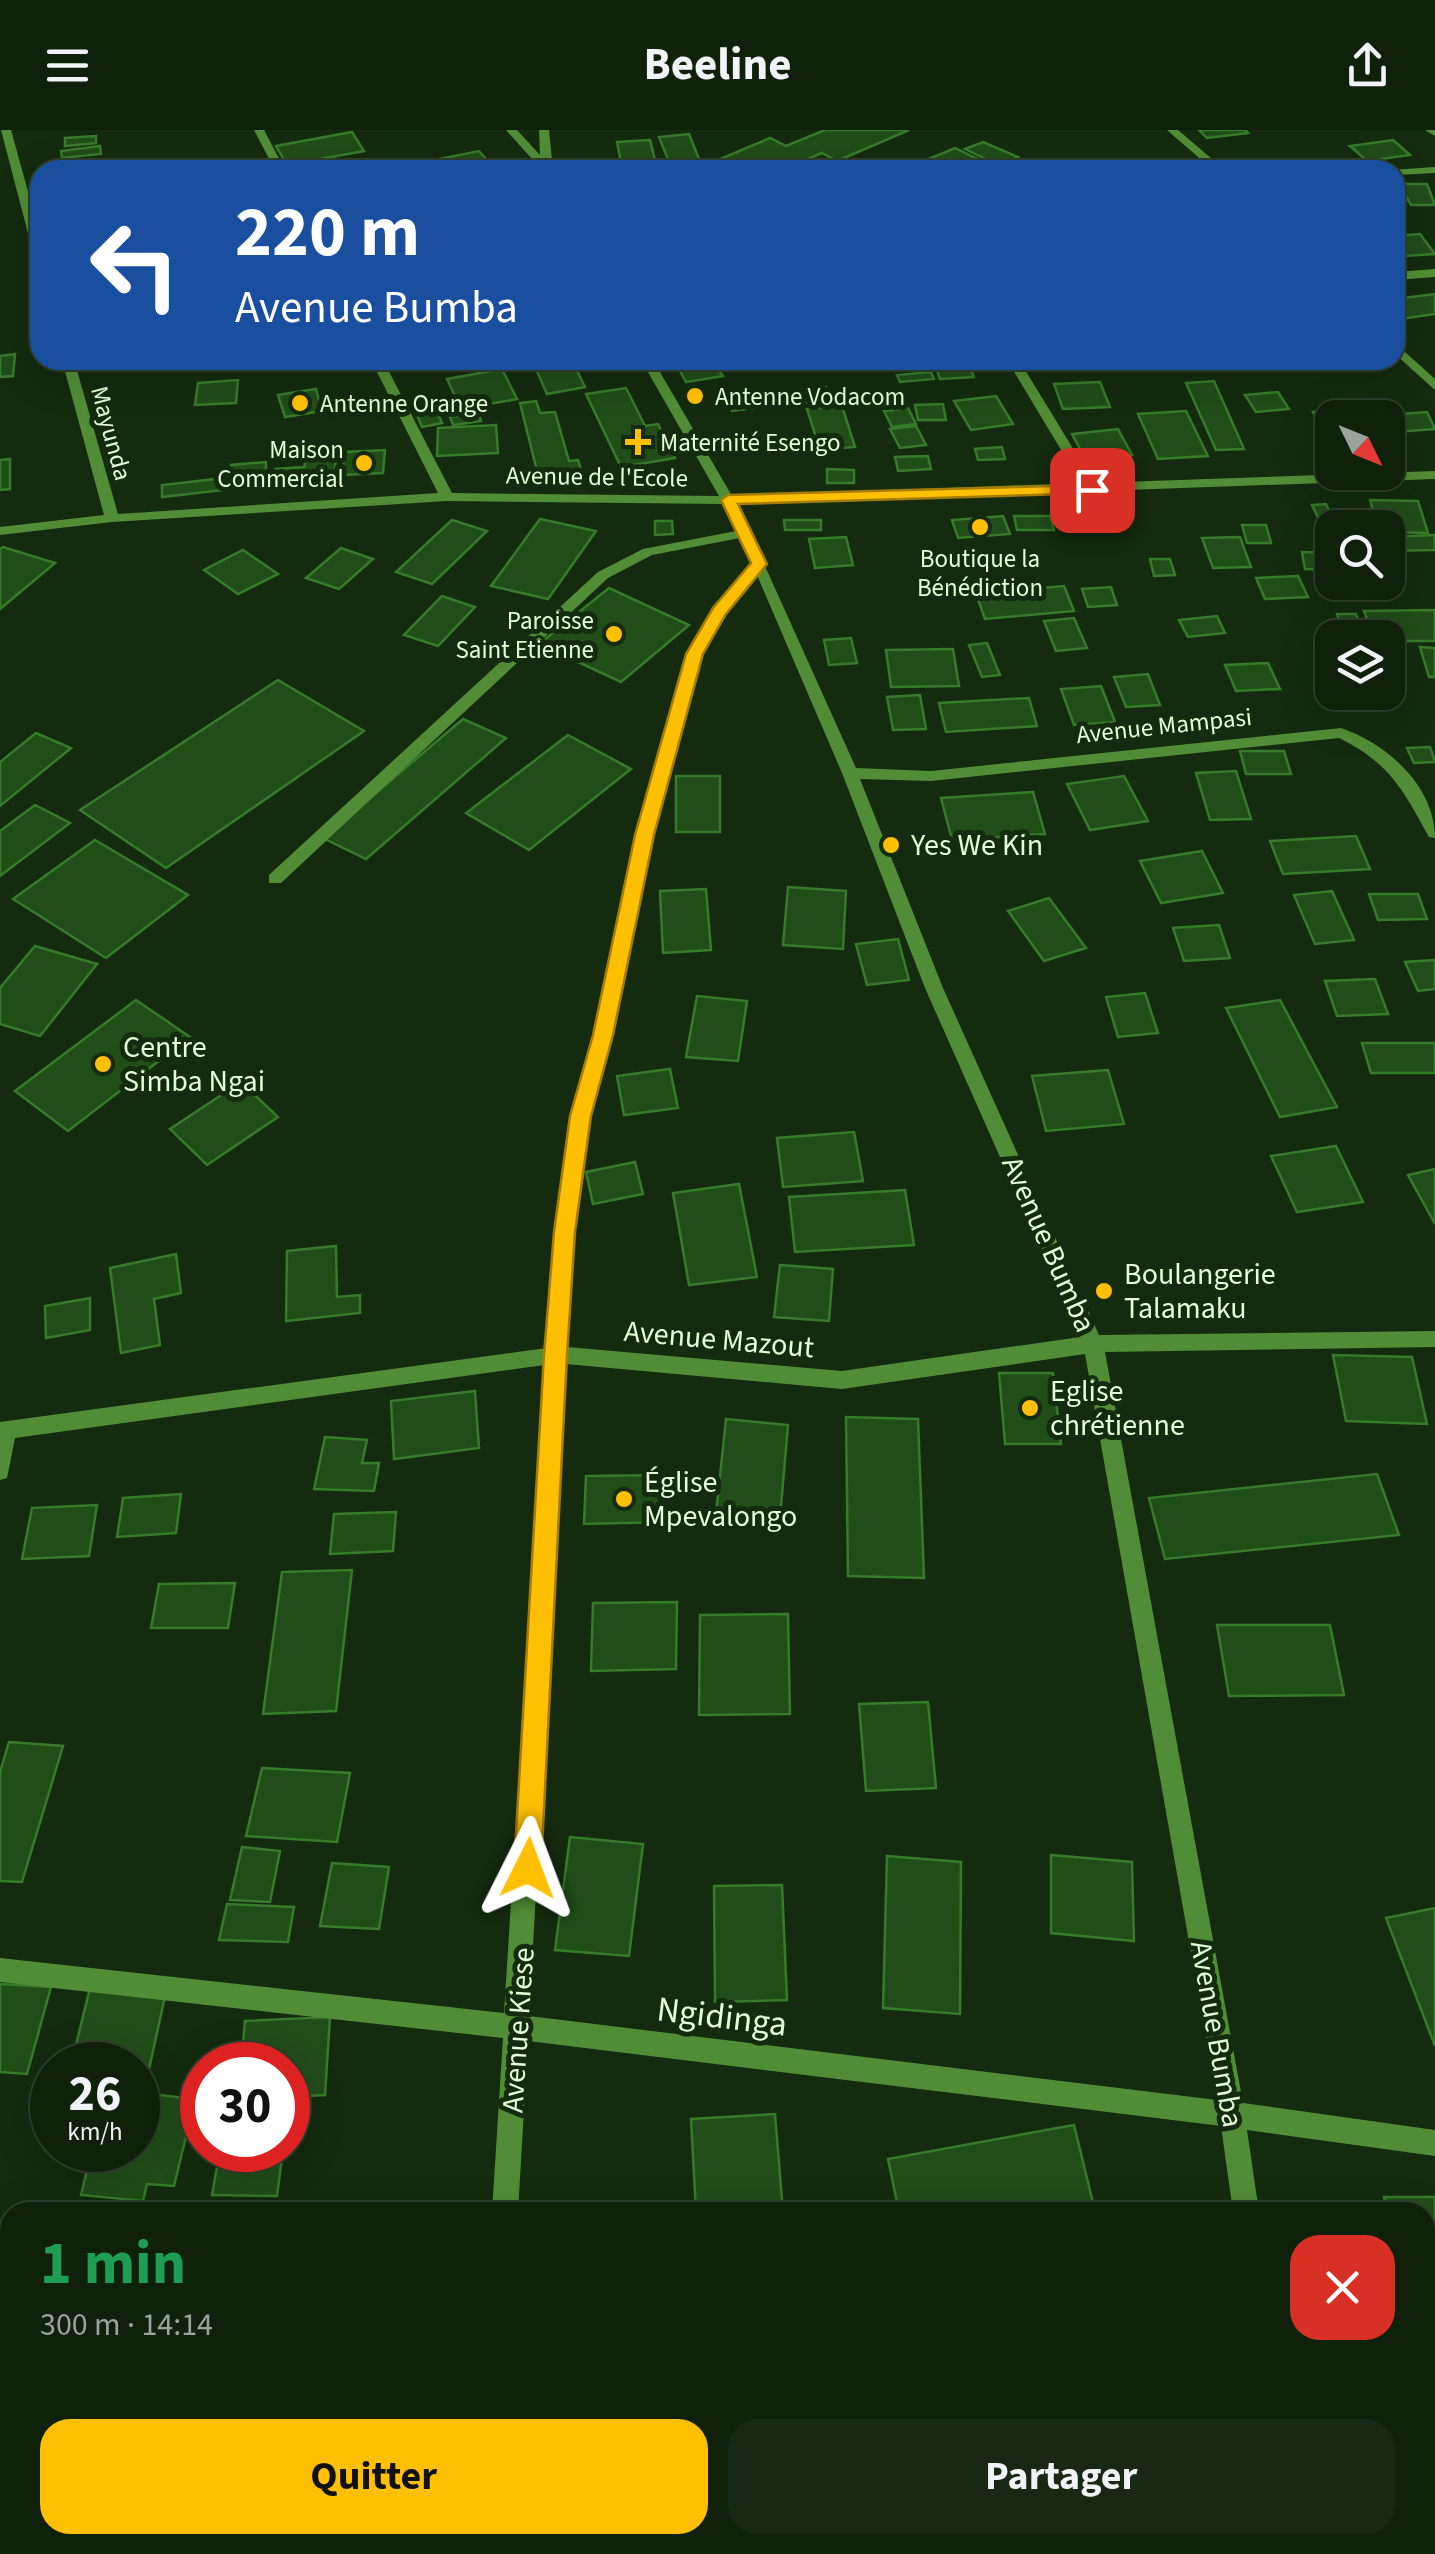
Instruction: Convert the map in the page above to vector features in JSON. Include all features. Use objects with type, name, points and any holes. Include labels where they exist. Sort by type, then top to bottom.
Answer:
[{"type":"street","points":[[6,130],[30,219]]},
{"type":"street","points":[[259,130],[275,160]]},
{"type":"street","points":[[511,130],[539,160]]},
{"type":"street","points":[[544,130],[546,160]]},
{"type":"street","points":[[1172,130],[1208,160]]},
{"type":"street","points":[[1405,172],[1435,170]]},
{"type":"street","points":[[1405,275],[1435,273]]},
{"type":"street","points":[[1405,356],[1435,386]]},
{"type":"street","name":"Mayunda","points":[[71,370],[112,518]]},
{"type":"street","points":[[382,370],[447,497]]},
{"type":"street","name":"Avenue Bumba","points":[[654,370],[728,500],[759,564],[850,773],[934,988],[1094,1344],[1245,2202]]},
{"type":"street","points":[[1019,370],[1092,490]]},
{"type":"street","name":"Avenue de l'Ecole","points":[[0,530],[112,518],[447,497],[728,500],[1435,475]]},
{"type":"street","points":[[275,879],[604,575],[648,552],[744,533]]},
{"type":"street","name":"Avenue Kiese","points":[[506,2202],[564,1232],[580,1116],[603,1035],[644,835],[694,654],[719,612],[759,564]]},
{"type":"street","name":"Avenue Mampasi","points":[[850,773],[931,776],[1340,733],[1366,744],[1394,765],[1412,784],[1435,833]]},
{"type":"street","name":"Avenue Mazout","points":[[3,1431],[556,1355],[842,1380],[1094,1344],[1435,1338]]},
{"type":"street","points":[[0,1472],[3,1431]]},
{"type":"street","name":"Ngidinga","points":[[0,1970],[519,2026],[1232,2114],[1435,2143]]},
{"type":"building","points":[[825,130],[909,130],[839,160],[822,153],[806,160],[718,160],[770,138],[786,146]]},
{"type":"building","points":[[1199,130],[1245,130],[1248,133],[1207,138]]},
{"type":"building","points":[[352,132],[364,151],[314,160],[284,160],[276,146]]},
{"type":"building","points":[[689,134],[699,159],[668,160],[659,137]]},
{"type":"building","points":[[96,136],[96,143],[65,146],[65,138]]},
{"type":"building","points":[[650,140],[655,160],[620,160],[617,142]]},
{"type":"building","points":[[1393,140],[1410,155],[1366,160],[1350,146]]},
{"type":"building","points":[[983,142],[1018,157],[988,160],[965,149]]},
{"type":"building","points":[[100,146],[101,154],[62,158],[61,151]]},
{"type":"building","points":[[955,148],[980,160],[926,160]]},
{"type":"building","points":[[479,151],[486,159],[481,160],[434,160]]},
{"type":"building","points":[[1405,184],[1427,184],[1435,205],[1411,205]]},
{"type":"building","points":[[1420,234],[1435,254],[1405,256],[1405,235]]},
{"type":"building","points":[[1435,294],[1435,314],[1405,318],[1405,298]]},
{"type":"building","points":[[15,354],[13,376],[0,377],[0,356]]},
{"type":"building","points":[[502,370],[517,399],[461,409],[447,379]]},
{"type":"building","points":[[536,370],[577,370],[585,387],[547,394]]},
{"type":"building","points":[[680,370],[719,370],[723,376],[686,382]]},
{"type":"building","points":[[937,370],[971,370],[974,377],[940,379]]},
{"type":"building","points":[[931,372],[934,379],[900,382],[897,375]]},
{"type":"building","points":[[238,380],[236,403],[195,405],[198,383]]},
{"type":"building","points":[[1214,381],[1244,449],[1216,450],[1186,383]]},
{"type":"building","points":[[1100,382],[1110,407],[1063,409],[1054,384]]},
{"type":"building","points":[[826,387],[831,400],[777,406],[772,393]]},
{"type":"building","name":"Maternité Esengo","points":[[626,388],[645,426],[658,424],[675,458],[621,467],[586,394]]},
{"type":"building","name":"Antenne Orange","points":[[316,389],[322,411],[285,417],[278,395]]},
{"type":"building","points":[[1278,392],[1289,409],[1256,412],[1245,395]]},
{"type":"building","points":[[756,393],[762,407],[732,411],[727,397]]},
{"type":"building","points":[[996,396],[1013,424],[971,430],[954,401]]},
{"type":"building","points":[[431,397],[442,423],[422,427],[411,400]]},
{"type":"building","points":[[536,401],[540,413],[555,412],[569,461],[578,460],[581,470],[538,475],[520,403]]},
{"type":"building","points":[[943,404],[946,420],[918,420],[915,405]]},
{"type":"building","points":[[842,406],[855,447],[820,450],[807,409]]},
{"type":"building","points":[[908,408],[916,424],[892,427],[884,411]]},
{"type":"building","points":[[1186,411],[1208,456],[1158,459],[1138,414]]},
{"type":"building","points":[[1427,412],[1435,429],[1405,431],[1405,414]]},
{"type":"building","points":[[478,413],[481,421],[453,425],[450,417]]},
{"type":"building","points":[[496,425],[498,453],[437,456],[438,428]]},
{"type":"building","points":[[916,426],[926,445],[900,448],[890,429]]},
{"type":"building","points":[[1118,429],[1132,455],[1086,460],[1072,434]]},
{"type":"building","points":[[1002,447],[1005,459],[978,460],[975,449]]},
{"type":"building","name":"Maison Commercial","points":[[385,450],[383,473],[343,475],[344,452]]},
{"type":"building","points":[[928,456],[931,469],[898,471],[895,457]]},
{"type":"building","points":[[10,459],[10,489],[0,490],[0,460]]},
{"type":"building","points":[[336,459],[334,475],[305,476],[304,484],[272,485],[275,469],[304,467],[306,460]]},
{"type":"building","points":[[266,462],[266,486],[230,488],[231,465]]},
{"type":"building","points":[[827,469],[854,470],[854,483],[827,483]]},
{"type":"building","points":[[224,478],[224,490],[162,497],[162,485]]},
{"type":"building","points":[[1370,500],[1418,501],[1428,533],[1405,532],[1405,510],[1373,510]]},
{"type":"building","points":[[1326,504],[1329,510],[1315,511],[1312,505]]},
{"type":"building","name":"Boutique la Bénédiction","points":[[1003,516],[1010,534],[958,538],[952,520]]},
{"type":"building","points":[[1014,516],[1050,516],[1054,530],[1017,530]]},
{"type":"building","points":[[540,519],[596,531],[548,599],[491,586]]},
{"type":"building","points":[[452,520],[487,531],[432,584],[396,572]]},
{"type":"building","points":[[784,520],[821,520],[821,530],[785,530]]},
{"type":"building","points":[[655,521],[672,521],[673,534],[655,535]]},
{"type":"building","points":[[1242,525],[1266,525],[1271,543],[1247,543]]},
{"type":"building","points":[[1435,535],[1435,550],[1405,551],[1405,536]]},
{"type":"building","points":[[846,537],[853,565],[815,568],[809,539]]},
{"type":"building","points":[[1240,537],[1251,567],[1213,568],[1202,538]]},
{"type":"building","points":[[341,548],[373,559],[339,589],[306,578]]},
{"type":"building","points":[[0,549],[55,563],[0,609]]},
{"type":"building","points":[[243,550],[278,574],[238,594],[204,570]]},
{"type":"building","points":[[1302,552],[1315,552],[1315,569],[1305,569]]},
{"type":"building","points":[[1150,559],[1170,559],[1175,575],[1154,576]]},
{"type":"building","points":[[1298,576],[1308,597],[1265,599],[1256,578]]},
{"type":"building","points":[[1064,586],[1074,611],[985,619],[976,594]]},
{"type":"building","points":[[1111,587],[1117,605],[1088,607],[1082,589]]},
{"type":"building","name":"Paroisse Saint Etienne","points":[[609,588],[689,625],[621,682],[539,644]]},
{"type":"building","points":[[442,596],[475,607],[438,646],[404,635]]},
{"type":"building","points":[[1435,610],[1435,641],[1405,641],[1405,620],[1367,620],[1364,611]]},
{"type":"building","points":[[1337,614],[1356,614],[1358,620],[1339,620]]},
{"type":"building","points":[[1217,616],[1225,633],[1188,637],[1179,620]]},
{"type":"building","points":[[1074,618],[1087,648],[1056,651],[1044,621]]},
{"type":"building","points":[[851,638],[857,663],[829,665],[824,640]]},
{"type":"building","points":[[987,643],[1000,675],[982,677],[969,645]]},
{"type":"building","points":[[1420,647],[1435,648],[1435,677],[1429,677]]},
{"type":"building","points":[[953,649],[959,686],[891,687],[886,650]]},
{"type":"building","points":[[1268,663],[1280,689],[1236,691],[1225,665]]},
{"type":"building","points":[[1148,674],[1160,705],[1126,707],[1114,677]]},
{"type":"building","points":[[278,680],[364,731],[166,868],[80,810]]},
{"type":"building","points":[[1101,686],[1115,722],[1074,725],[1061,689]]},
{"type":"building","points":[[920,695],[926,729],[893,730],[887,697]]},
{"type":"building","points":[[1029,698],[1037,726],[946,732],[939,703]]},
{"type":"building","points":[[463,719],[506,738],[366,859],[323,838]]},
{"type":"building","points":[[36,733],[71,748],[0,806],[0,762]]},
{"type":"building","points":[[568,735],[631,769],[529,850],[466,813]]},
{"type":"building","points":[[1430,747],[1435,762],[1414,763],[1407,748]]},
{"type":"building","points":[[1240,751],[1284,751],[1291,774],[1246,774]]},
{"type":"building","points":[[1236,771],[1251,819],[1210,820],[1196,773]]},
{"type":"building","points":[[676,776],[720,776],[720,832],[676,832]]},
{"type":"building","points":[[1124,776],[1148,821],[1090,830],[1067,784]]},
{"type":"building","points":[[1033,792],[1045,834],[952,840],[941,798]]},
{"type":"building","points":[[35,805],[70,823],[0,876],[0,831]]},
{"type":"building","points":[[1356,836],[1370,869],[1283,874],[1270,841]]},
{"type":"building","points":[[95,840],[188,895],[106,958],[13,899]]},
{"type":"building","points":[[1202,851],[1223,893],[1161,903],[1140,861]]},
{"type":"building","points":[[788,887],[846,891],[843,949],[783,945]]},
{"type":"building","points":[[706,889],[711,950],[663,953],[660,891]]},
{"type":"building","points":[[1332,891],[1354,940],[1315,944],[1294,895]]},
{"type":"building","points":[[1369,894],[1418,894],[1427,919],[1378,920]]},
{"type":"building","points":[[1049,898],[1086,948],[1044,961],[1008,911]]},
{"type":"building","points":[[1219,925],[1230,958],[1184,961],[1173,928]]},
{"type":"building","points":[[898,939],[909,980],[867,985],[856,944]]},
{"type":"building","points":[[35,946],[97,964],[40,1036],[0,1024],[0,988]]},
{"type":"building","points":[[1435,960],[1435,989],[1418,991],[1405,962]]},
{"type":"building","points":[[1375,979],[1388,1014],[1337,1016],[1325,981]]},
{"type":"building","points":[[1145,993],[1158,1033],[1118,1037],[1106,997]]},
{"type":"building","points":[[697,996],[747,1001],[738,1061],[686,1057]]},
{"type":"building","name":"Centre Simba Ngai","points":[[136,1000],[190,1037],[68,1131],[15,1091]]},
{"type":"building","points":[[1280,1000],[1337,1107],[1280,1117],[1226,1008]]},
{"type":"building","points":[[1362,1043],[1435,1043],[1435,1073],[1371,1073]]},
{"type":"building","points":[[670,1069],[678,1108],[624,1115],[617,1076]]},
{"type":"building","points":[[1108,1070],[1124,1124],[1046,1131],[1032,1076]]},
{"type":"building","points":[[241,1082],[278,1117],[207,1165],[170,1129]]},
{"type":"building","points":[[854,1132],[863,1181],[783,1187],[777,1138]]},
{"type":"building","points":[[1336,1146],[1363,1202],[1297,1212],[1271,1156]]},
{"type":"building","points":[[635,1162],[643,1194],[593,1204],[586,1172]]},
{"type":"building","points":[[1435,1169],[1435,1224],[1408,1175]]},
{"type":"building","points":[[739,1184],[757,1277],[689,1285],[673,1193]]},
{"type":"building","points":[[905,1190],[914,1245],[795,1252],[789,1197]]},
{"type":"building","points":[[336,1246],[337,1297],[360,1295],[360,1313],[286,1321],[287,1251]]},
{"type":"building","points":[[176,1254],[181,1293],[154,1299],[160,1345],[121,1353],[110,1268]]},
{"type":"building","points":[[780,1265],[833,1269],[829,1321],[774,1317]]},
{"type":"building","points":[[90,1298],[90,1330],[46,1338],[45,1306]]},
{"type":"building","points":[[1333,1355],[1412,1357],[1427,1424],[1346,1421]]},
{"type":"building","name":"Eglise chrétienne","points":[[999,1373],[1053,1373],[1061,1444],[1005,1444]]},
{"type":"building","points":[[475,1391],[479,1448],[394,1459],[391,1401]]},
{"type":"building","points":[[846,1417],[918,1419],[924,1578],[848,1576]]},
{"type":"building","points":[[726,1419],[788,1425],[779,1529],[715,1523]]},
{"type":"building","points":[[325,1437],[367,1440],[362,1463],[379,1463],[374,1491],[314,1489]]},
{"type":"building","points":[[1377,1474],[1399,1535],[1165,1559],[1149,1498]]},
{"type":"building","name":"Église Mpevalongo","points":[[662,1475],[663,1522],[584,1524],[586,1476]]},
{"type":"building","points":[[181,1494],[176,1533],[117,1537],[123,1498]]},
{"type":"building","points":[[97,1505],[89,1556],[22,1559],[32,1508]]},
{"type":"building","points":[[396,1512],[393,1551],[330,1554],[334,1514]]},
{"type":"building","points":[[352,1570],[336,1711],[263,1714],[282,1572]]},
{"type":"building","points":[[235,1583],[228,1628],[151,1628],[159,1584]]},
{"type":"building","points":[[677,1602],[676,1669],[591,1671],[593,1603]]},
{"type":"building","points":[[788,1614],[790,1714],[699,1715],[700,1615]]},
{"type":"building","points":[[1217,1625],[1330,1625],[1344,1695],[1229,1696]]},
{"type":"building","points":[[928,1702],[936,1788],[866,1791],[859,1704]]},
{"type":"building","points":[[9,1742],[63,1746],[22,1882],[0,1881],[0,1772]]},
{"type":"building","points":[[262,1768],[350,1773],[337,1842],[246,1836]]},
{"type":"building","points":[[570,1837],[643,1844],[629,1956],[555,1950]]},
{"type":"building","points":[[242,1847],[280,1851],[270,1902],[230,1900]]},
{"type":"building","points":[[1051,1855],[1132,1862],[1134,1941],[1051,1933]]},
{"type":"building","points":[[887,1856],[961,1862],[960,2014],[883,2008]]},
{"type":"building","points":[[332,1863],[389,1867],[379,1929],[320,1926]]},
{"type":"building","points":[[782,1885],[787,2000],[715,2002],[714,1886]]},
{"type":"building","points":[[227,1904],[294,1907],[288,1942],[219,1940]]},
{"type":"building","points":[[1435,1908],[1435,2046],[1386,1918]]},
{"type":"building","points":[[0,1984],[51,1987],[36,2042],[30,2042],[27,2074],[0,2072]]},
{"type":"building","points":[[90,1988],[166,1992],[155,2042],[77,2042]]},
{"type":"building","points":[[330,2017],[325,2095],[310,2096],[310,2042],[243,2042],[245,2021]]},
{"type":"building","points":[[160,2095],[180,2097],[180,2161],[174,2186],[147,2184],[143,2201],[81,2195],[87,2172],[160,2172]]},
{"type":"building","points":[[775,2114],[782,2202],[695,2202],[691,2119]]},
{"type":"building","points":[[1074,2125],[1093,2202],[897,2202],[888,2159]]},
{"type":"building","points":[[216,2172],[280,2172],[277,2196],[212,2195]]},
{"type":"building","points":[[1384,2197],[1435,2197],[1435,2202],[1385,2202]]},
{"type":"place","name":"Antenne Vodacom","points":[[695,396]]},
{"type":"place","name":"Antenne Orange","points":[[300,403]]},
{"type":"place","name":"Maternité Esengo","points":[[638,442]]},
{"type":"place","name":"Maison Commercial","points":[[364,463]]},
{"type":"place","name":"Boutique la Bénédiction","points":[[980,527]]},
{"type":"place","name":"Paroisse Saint Etienne","points":[[614,634]]},
{"type":"place","name":"Yes We Kin","points":[[891,845]]},
{"type":"place","name":"Centre Simba Ngai","points":[[103,1064]]},
{"type":"place","name":"Boulangerie Talamaku","points":[[1104,1291]]},
{"type":"place","name":"Eglise chrétienne","points":[[1030,1408]]},
{"type":"place","name":"Église Mpevalongo","points":[[624,1499]]},
{"type":"route","points":[[528,1868],[564,1232],[580,1116],[603,1035],[644,835],[694,654],[719,612],[759,564],[728,500],[1092,490]]}]
